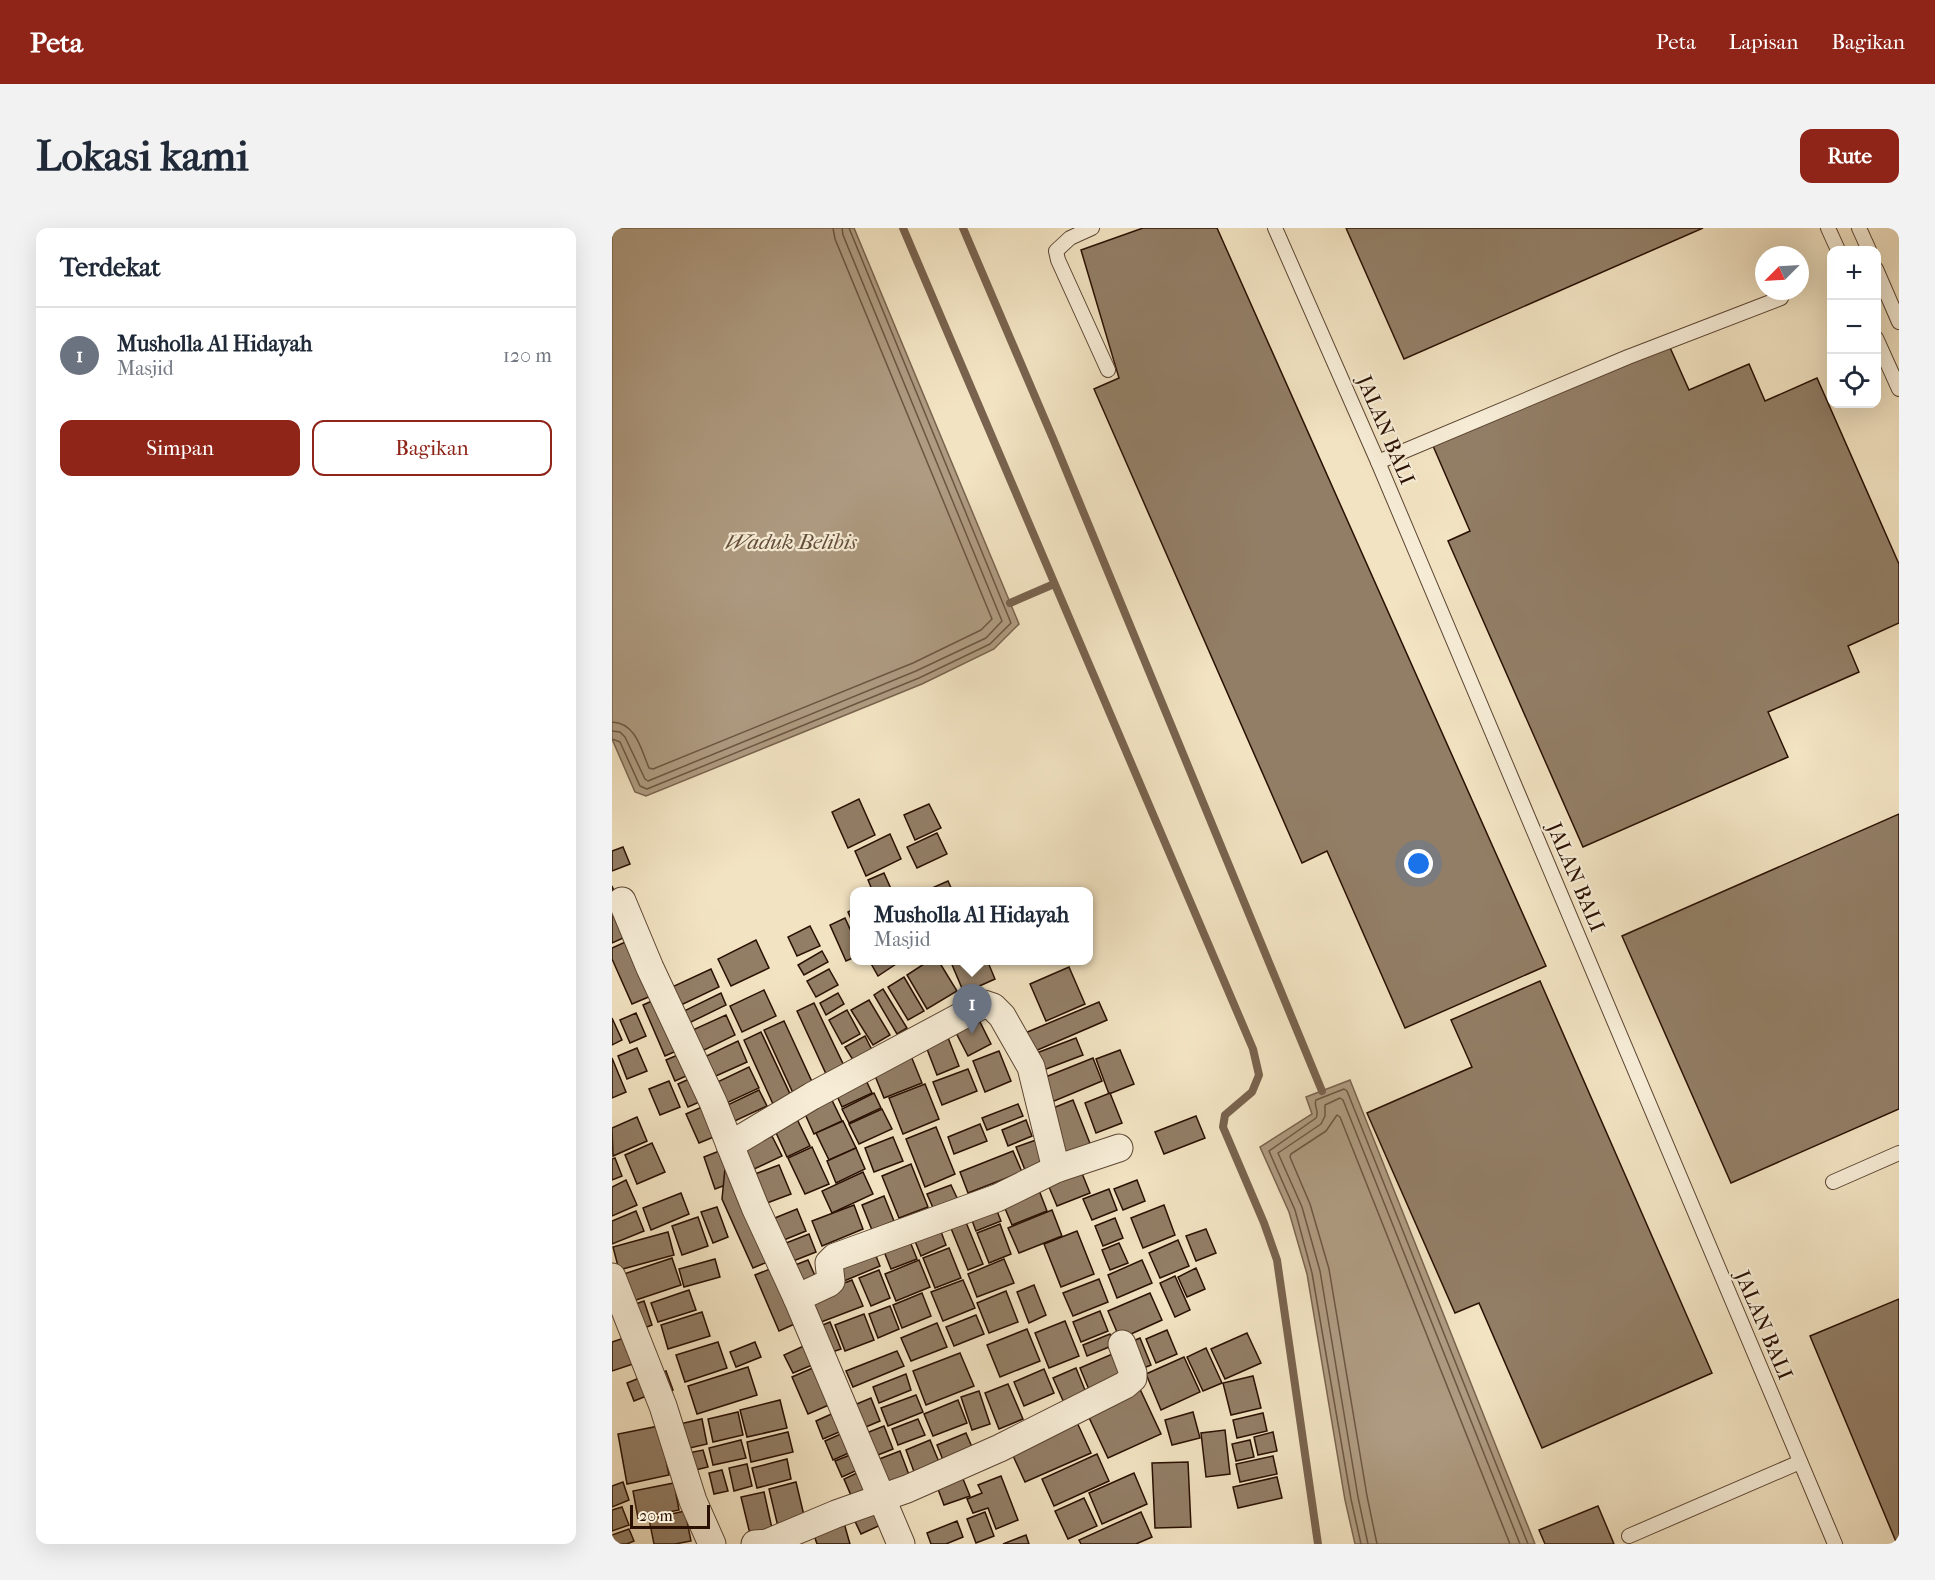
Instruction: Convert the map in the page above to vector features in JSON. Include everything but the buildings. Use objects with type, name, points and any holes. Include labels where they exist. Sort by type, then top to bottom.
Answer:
[{"type":"street","points":[[622,901],[650,968],[713,1102],[755,1207],[797,1298],[901,1544]]},
{"type":"street","points":[[730,1145],[812,1096],[984,1004],[993,1007],[1002,1016],[1031,1067],[1056,1169]]},
{"type":"street","points":[[797,1298],[831,1281],[829,1263],[835,1257],[997,1198],[1056,1169],[1119,1148]]},
{"type":"street","points":[[612,1277],[663,1406],[693,1501],[711,1544]]},
{"type":"street","points":[[755,1544],[767,1543],[836,1514],[882,1499],[1000,1448],[1130,1381],[1134,1373],[1122,1344]]},
{"type":"lane","points":[[1092,228],[1070,238],[1056,251],[1108,370]]},
{"type":"lane","name":"JALAN BALI","points":[[1275,228],[1378,462],[1835,1544]]},
{"type":"lane","points":[[1828,228],[1836,246]]},
{"type":"lane","points":[[1859,228],[1867,246]]},
{"type":"lane","points":[[1881,281],[1899,322]]},
{"type":"lane","points":[[1378,462],[1628,357],[1776,300]]},
{"type":"lane","points":[[1881,349],[1899,389]]},
{"type":"lane","points":[[1833,1182],[1899,1153]]},
{"type":"lane","points":[[1629,1536],[1800,1462]]},
{"type":"water","name":"Waduk Belibis","points":[[612,228],[854,228],[1019,624],[994,649],[922,684],[646,796],[635,792],[612,739]]},
{"type":"water","points":[[1350,1080],[1535,1544],[1355,1544],[1345,1500],[1307,1274],[1289,1212],[1260,1147],[1312,1114],[1306,1097]]},
{"type":"waterway","points":[[903,228],[1253,1049],[1259,1075],[1252,1092],[1225,1115],[1223,1127],[1264,1223],[1277,1260],[1318,1544]]},
{"type":"waterway","points":[[963,228],[1054,441],[1322,1091]]},
{"type":"waterway","points":[[1010,603],[1054,584]]},
{"type":"place","name":"Musholla Al Hidayah","points":[[972,1034]]}]
